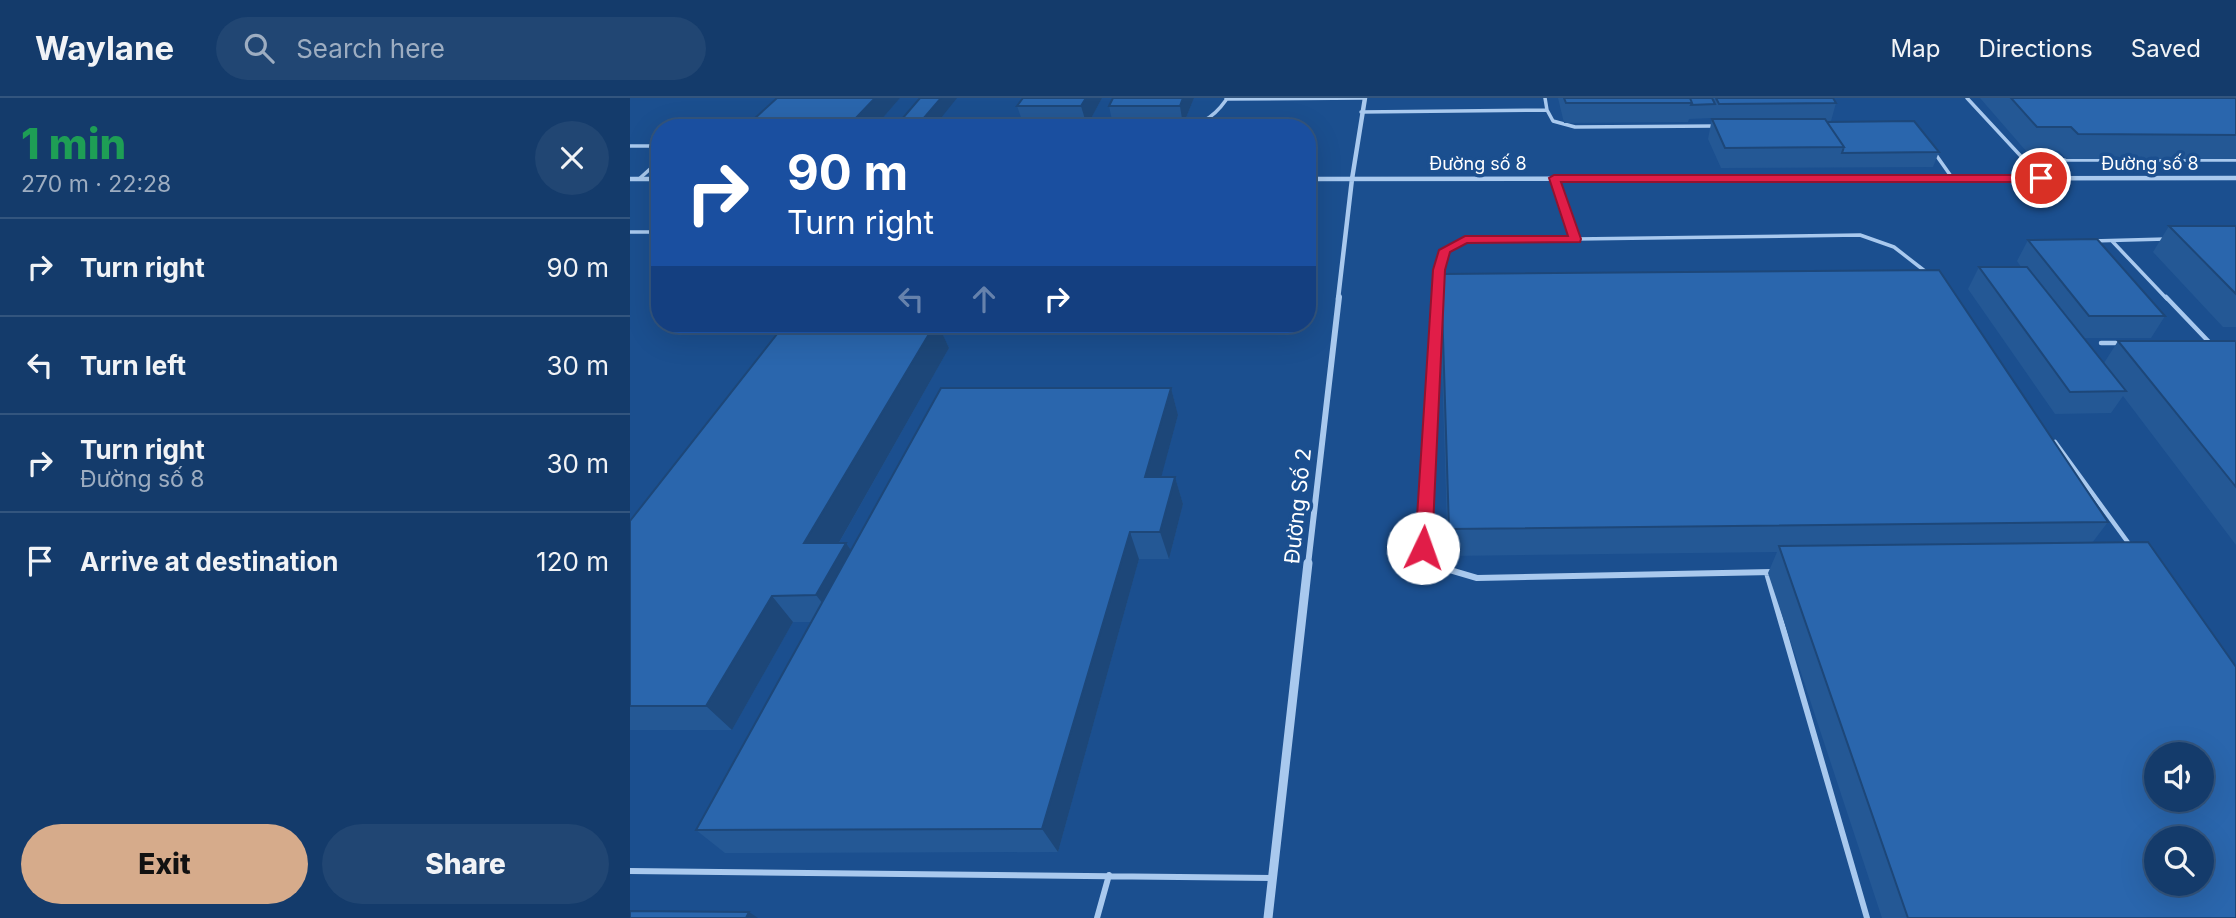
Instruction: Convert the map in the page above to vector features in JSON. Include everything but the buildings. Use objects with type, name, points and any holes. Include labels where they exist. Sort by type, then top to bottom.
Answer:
[{"type":"street","name":"Đường Số 2","points":[[1268,918],[1352,178],[1365,98]]},
{"type":"street","name":"Đường số 8","points":[[1316,178],[2236,178]]},
{"type":"street","points":[[630,179],[651,179]]},
{"type":"lane","points":[[1212,119],[1216,117],[1226,99],[1365,98]]},
{"type":"lane","points":[[1545,98],[1553,121],[1575,127],[1728,126]]},
{"type":"lane","points":[[1967,98],[2041,178]]},
{"type":"lane","points":[[1361,112],[1547,110]]},
{"type":"lane","points":[[630,146],[651,146]]},
{"type":"lane","points":[[1932,149],[1953,179]]},
{"type":"lane","points":[[2024,160],[2236,160]]},
{"type":"lane","points":[[639,179],[651,168]]},
{"type":"lane","points":[[1554,178],[1576,239]]},
{"type":"lane","points":[[630,233],[651,232]]},
{"type":"lane","points":[[1780,572],[1477,578],[1443,568],[1423,548],[1439,270],[1445,250],[1465,240],[1860,235],[1894,247],[1932,278]]},
{"type":"lane","points":[[2086,241],[2167,239]]},
{"type":"lane","points":[[2111,240],[2209,341]]},
{"type":"lane","points":[[2196,342],[2223,341]]},
{"type":"lane","points":[[2101,343],[2128,343]]},
{"type":"lane","points":[[2046,431],[2137,554]]},
{"type":"lane","points":[[1767,573],[1867,918]]},
{"type":"lane","points":[[630,871],[1273,878]]},
{"type":"lane","points":[[1097,918],[1109,875]]},
{"type":"route","points":[[1423,548],[1439,270],[1445,250],[1465,240],[1576,239],[1554,178],[2041,178]]}]
